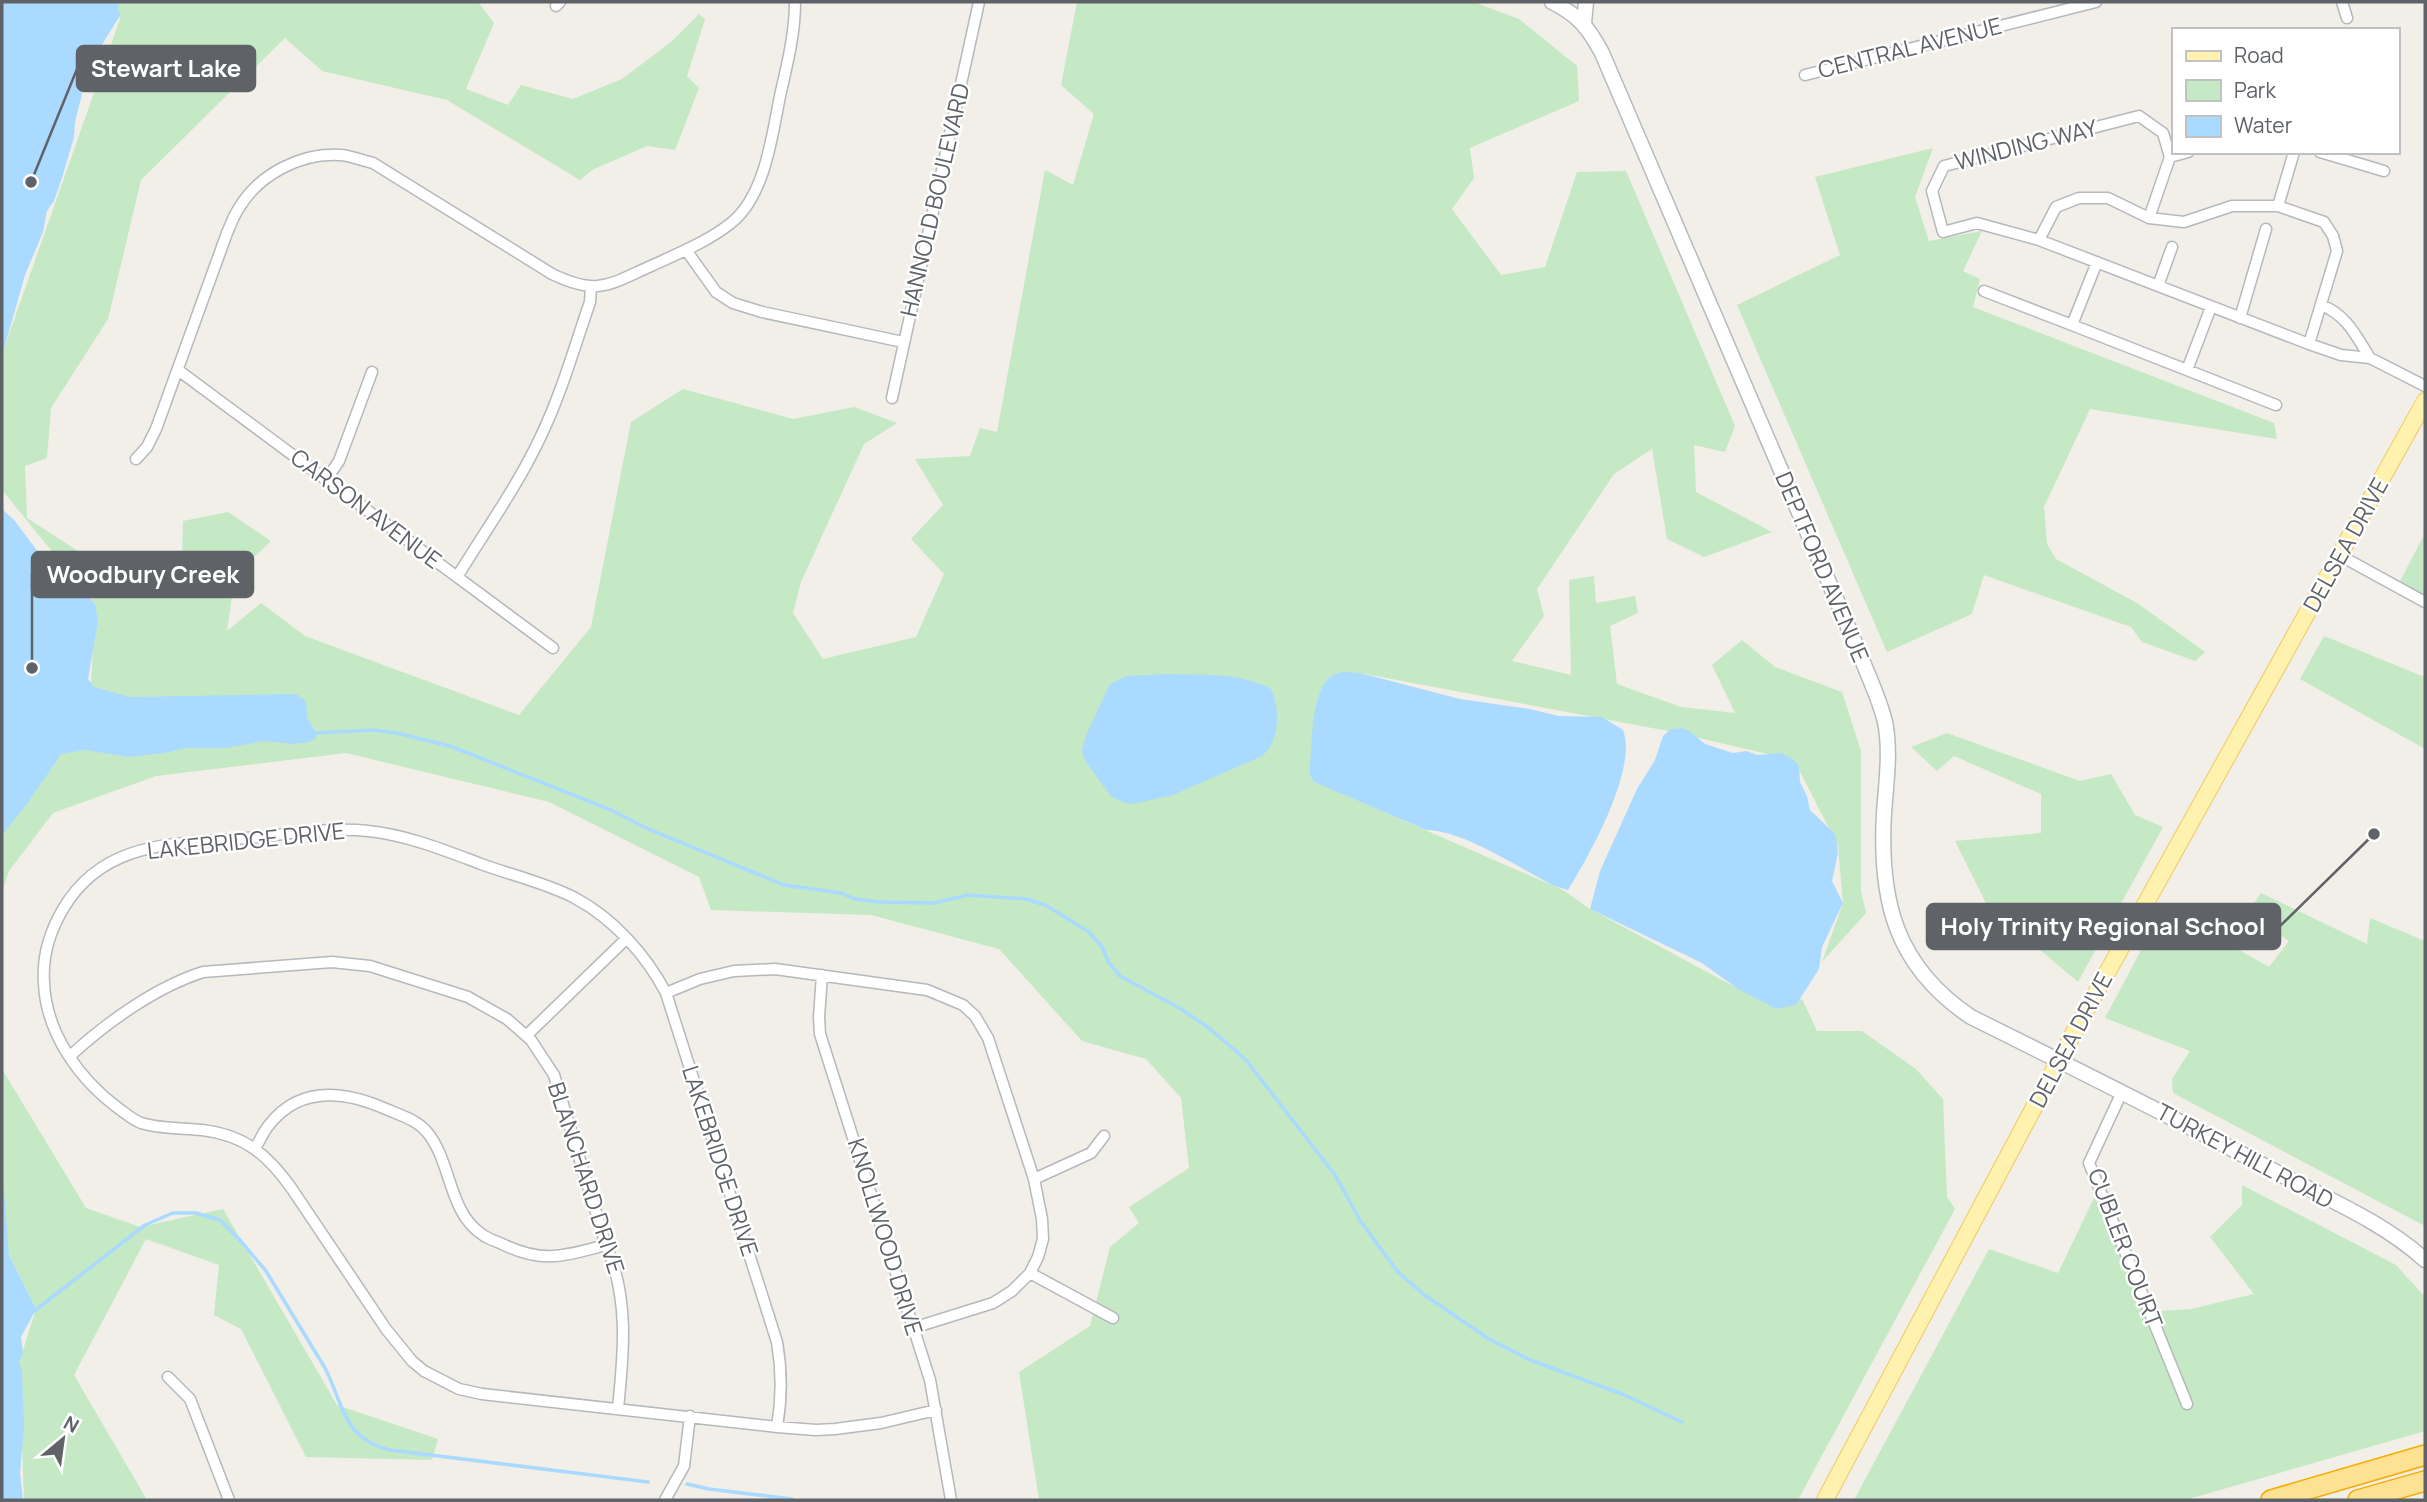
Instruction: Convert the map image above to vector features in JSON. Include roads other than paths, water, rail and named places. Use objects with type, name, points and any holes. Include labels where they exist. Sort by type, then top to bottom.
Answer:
[{"type":"highway","points":[[2271,1500],[2425,1455]]},
{"type":"highway","points":[[2358,1500],[2425,1481]]},
{"type":"main road","name":"DELSEA DRIVE","points":[[1825,1500],[2060,1061],[2425,401]]},
{"type":"street","points":[[136,459],[147,447],[156,429],[227,233],[239,207],[256,186],[282,167],[312,157],[341,155],[373,163],[552,274],[575,285],[605,286],[686,250],[732,223],[747,204],[766,162],[795,26],[795,2]]},
{"type":"street","name":"HANNOLD BOULEVARD","points":[[892,398],[979,2]]},
{"type":"street","name":"DEPTFORD AVENUE","points":[[1552,2],[1569,10],[1584,23],[1602,53],[1861,657],[1885,723],[1887,775],[1882,856],[1887,898],[1900,934],[1914,963],[1947,1001],[1971,1017],[2060,1061]]},
{"type":"street","points":[[1584,23],[1586,2]]},
{"type":"street","points":[[2036,2],[2039,16]]},
{"type":"street","name":"CENTRAL AVENUE","points":[[1805,75],[2096,2]]},
{"type":"street","points":[[2342,2],[2347,18]]},
{"type":"street","name":"WINDING WAY","points":[[2170,157],[2163,133],[2139,116],[1944,166],[1932,191],[1943,232],[1977,223],[2039,240],[2309,344],[2341,355],[2370,358],[2425,386]]},
{"type":"street","points":[[2149,218],[2170,157],[2181,154]]},
{"type":"street","points":[[2278,206],[2293,154]]},
{"type":"street","points":[[2327,154],[2384,171]]},
{"type":"street","points":[[2039,240],[2056,207],[2079,198],[2108,198],[2149,218],[2184,222],[2232,206],[2278,206],[2324,222],[2333,236],[2337,251],[2309,344]]},
{"type":"street","points":[[2240,317],[2266,229]]},
{"type":"street","points":[[2158,286],[2172,247]]},
{"type":"street","points":[[686,250],[716,292],[733,303],[762,312],[903,342]]},
{"type":"street","points":[[2072,326],[2097,262]]},
{"type":"street","points":[[457,577],[523,472],[541,437],[560,391],[590,302],[592,287]]},
{"type":"street","points":[[1984,290],[2276,405]]},
{"type":"street","name":"WINDING WAY","points":[[2321,305],[2344,318],[2370,358]]},
{"type":"street","points":[[2187,370],[2211,307]]},
{"type":"street","name":"CARSON AVENUE","points":[[178,370],[553,648]]},
{"type":"street","points":[[326,480],[339,461],[372,372]]},
{"type":"street","points":[[2341,556],[2425,602]]},
{"type":"street","name":"LAKEBRIDGE DRIVE","points":[[777,1427],[781,1387],[777,1342],[666,993],[651,965],[612,923],[574,898],[447,851],[395,835],[351,830],[160,845],[132,852],[92,872],[67,902],[51,929],[43,982],[47,1009],[56,1033],[85,1079],[104,1097],[139,1122],[228,1135],[255,1148],[276,1166],[398,1346],[425,1371],[459,1389],[482,1394],[777,1427],[816,1430],[881,1423],[936,1410]]},
{"type":"street","points":[[527,1035],[626,939]]},
{"type":"street","name":"BLANCHARD DRIVE","points":[[70,1056],[155,991],[203,972],[332,962],[370,966],[468,998],[507,1019],[527,1035],[554,1075],[614,1264],[625,1323],[618,1408]]},
{"type":"street","points":[[666,993],[700,979],[734,971],[775,969],[927,990],[963,1005],[975,1016],[988,1038],[1034,1179],[1043,1239],[1030,1273],[1012,1291],[993,1303],[913,1328]]},
{"type":"street","name":"KNOLLWOOD DRIVE","points":[[822,975],[819,1017],[821,1034],[936,1410],[951,1500]]},
{"type":"street","name":"TURKEY HILL ROAD","points":[[2060,1061],[2357,1214],[2405,1242],[2425,1260]]},
{"type":"street","name":"CUBLER COURT","points":[[2122,1093],[2089,1163],[2187,1404]]},
{"type":"street","points":[[255,1148],[269,1124],[286,1108],[309,1097],[331,1094],[355,1097],[417,1122],[428,1133],[444,1164],[457,1200],[466,1217],[481,1234],[524,1254],[545,1257],[606,1245]]},
{"type":"street","points":[[1034,1179],[1091,1153],[1104,1136]]},
{"type":"street","points":[[1030,1273],[1113,1318]]},
{"type":"street","points":[[168,1377],[190,1399],[229,1500]]},
{"type":"street","points":[[665,1500],[684,1466],[690,1416]]},
{"type":"water","points":[[2,2],[119,2],[118,11],[121,14],[93,59],[62,178],[54,201],[47,211],[43,232],[25,275],[2,356]]},
{"type":"water","points":[[2,509],[36,549],[76,583],[95,604],[98,621],[88,679],[94,687],[130,697],[296,694],[306,701],[307,718],[316,732],[316,738],[309,742],[293,744],[264,741],[226,748],[187,748],[129,757],[85,750],[61,754],[2,835]]},
{"type":"water","points":[[1344,672],[1360,673],[1460,699],[1559,716],[1602,717],[1623,730],[1626,747],[1618,789],[1599,835],[1568,890],[1554,886],[1474,843],[1457,836],[1426,830],[1314,782],[1310,768],[1319,696],[1329,678]]},
{"type":"water","points":[[1167,674],[1234,677],[1271,689],[1277,715],[1272,744],[1260,757],[1173,795],[1132,804],[1122,802],[1112,797],[1084,759],[1082,751],[1087,733],[1110,684],[1126,676]]},
{"type":"water","points":[[1682,728],[1705,744],[1733,753],[1781,753],[1794,760],[1799,766],[1800,782],[1810,810],[1834,833],[1838,853],[1832,881],[1843,903],[1822,947],[1819,969],[1796,1005],[1776,1009],[1738,989],[1702,963],[1590,909],[1600,871],[1637,789],[1655,760],[1663,736],[1671,729]]},
{"type":"water","points":[[2,1165],[9,1255],[36,1309],[21,1337],[23,1352],[19,1363],[22,1371],[24,1427],[20,1473],[23,1500],[2,1500]]},
{"type":"waterway","points":[[315,733],[373,730],[450,746],[611,810],[646,828],[784,885],[841,893],[855,899],[879,902],[934,903],[968,895],[1027,899],[1047,906],[1089,932],[1120,976],[1181,1009],[1209,1028],[1246,1060],[1335,1175],[1361,1222],[1398,1272],[1423,1294],[1489,1339],[1530,1360],[1622,1394],[1682,1422]]},
{"type":"waterway","points":[[33,1312],[145,1225],[173,1213],[196,1213],[220,1220],[266,1271],[325,1368],[353,1429],[374,1445],[390,1450],[648,1482]]},
{"type":"waterway","points":[[687,1484],[792,1499]]},
{"type":"place","name":"Stewart Lake","points":[[31,182]]},
{"type":"place","name":"Woodbury Creek","points":[[32,668]]},
{"type":"place","name":"Holy Trinity Regional School","points":[[2374,834]]}]
